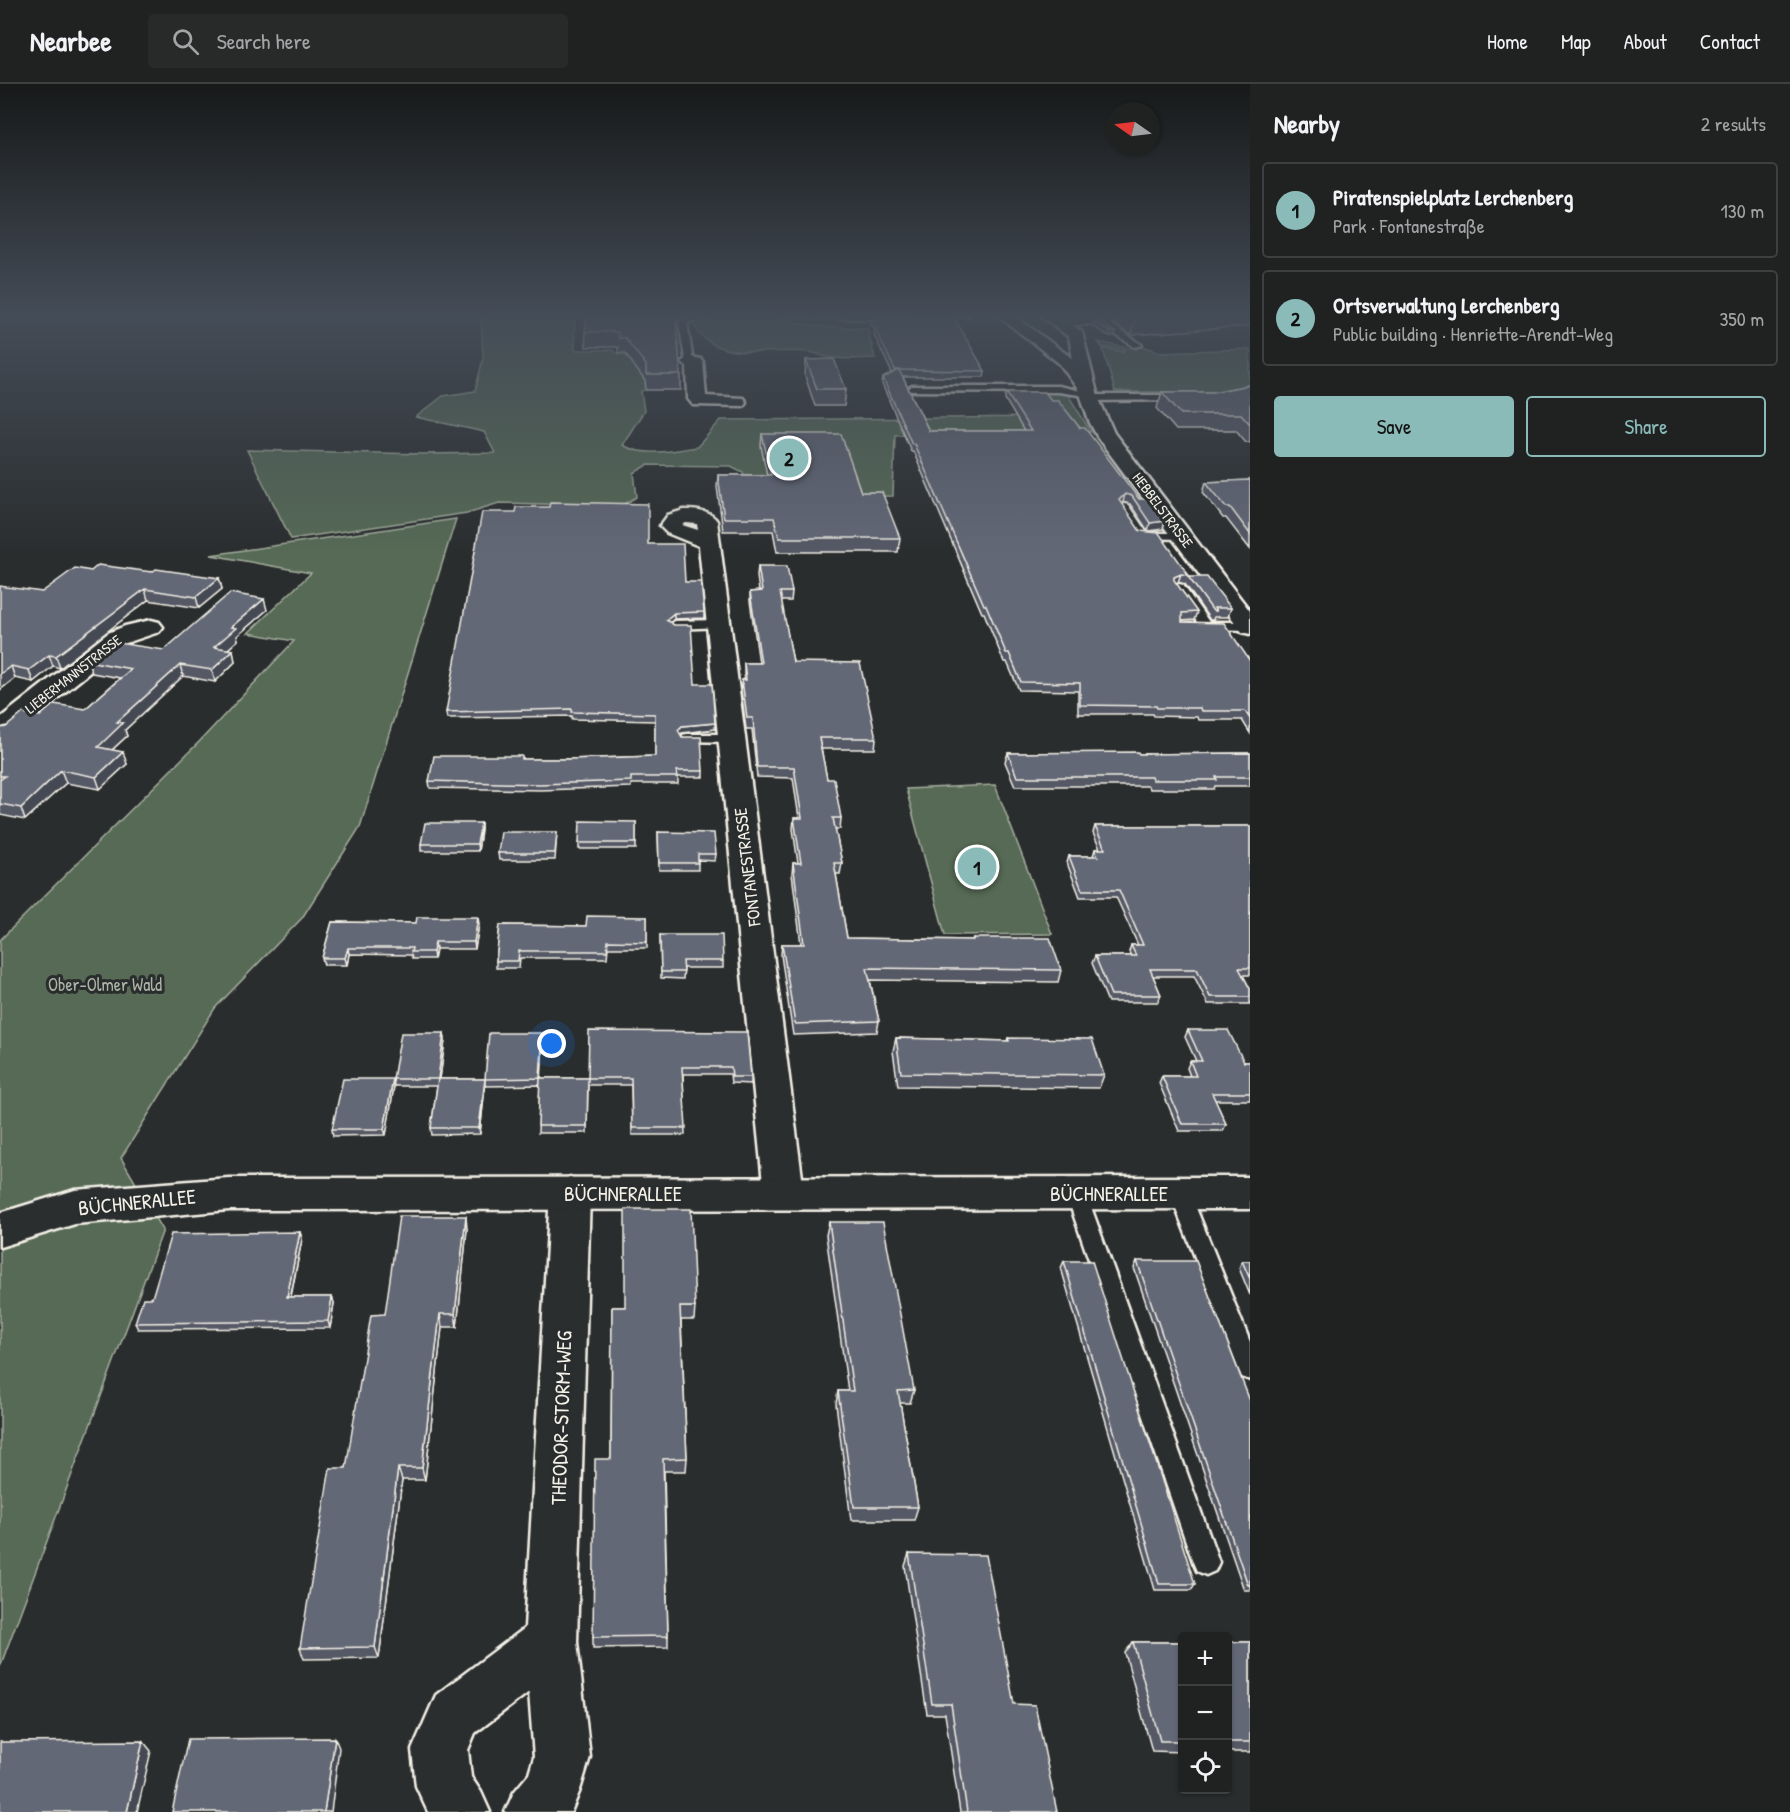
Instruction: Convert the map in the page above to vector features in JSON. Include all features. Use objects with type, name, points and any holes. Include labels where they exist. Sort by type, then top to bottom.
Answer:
[{"type":"street","points":[[697,395],[699,401],[737,402]]},
{"type":"street","name":"HEBBELSTRASSE","points":[[1088,395],[1095,415],[1106,434],[1250,627]]},
{"type":"street","name":"FONTANESTRASSE","points":[[709,542],[784,1193]]},
{"type":"street","name":"LIEBERMANNSTRASSE","points":[[0,731],[117,638],[151,627]]},
{"type":"street","name":"THEODOR-STORM-WEG","points":[[534,1812],[552,1790],[562,1757],[551,1642],[570,1193]]},
{"type":"street","name":"BÜCHNERALLEE","points":[[0,1230],[75,1207],[229,1194],[1250,1193]]},
{"type":"street","points":[[461,1812],[444,1786],[440,1750],[455,1714],[551,1642]]},
{"type":"lane","points":[[1121,395],[1191,398]]},
{"type":"lane","points":[[1124,507],[1144,536],[1181,536]]},
{"type":"lane","points":[[1179,587],[1206,626]]},
{"type":"lane","points":[[674,625],[719,624]]},
{"type":"lane","points":[[1192,626],[1250,627]]},
{"type":"lane","points":[[687,738],[732,738]]},
{"type":"lane","points":[[1077,1193],[1206,1562]]},
{"type":"lane","points":[[1180,1193],[1250,1370]]},
{"type":"green space","points":[[642,395],[644,411],[622,445],[649,452],[697,447],[721,420],[1044,417],[1033,395],[1068,395],[1091,432],[895,435],[893,496],[750,498],[743,472],[731,466],[648,465],[634,473],[637,497],[621,506],[499,503],[467,513],[291,539],[247,450],[423,454],[495,453],[484,432],[416,417],[443,396]]},
{"type":"green space","name":"Ober-Olmer Wald","points":[[456,519],[360,827],[302,918],[215,1008],[121,1158],[163,1230],[0,1667],[0,940],[199,742],[294,641],[248,633],[311,573],[211,555]]},
{"type":"green space","points":[[995,785],[1052,934],[945,935],[906,789]]},
{"type":"building","points":[[890,395],[911,395],[929,431],[1031,431],[1008,395],[1047,395],[1051,400],[1058,400],[1080,428],[1085,428],[1139,499],[1149,499],[1165,521],[1150,523],[1132,496],[1125,494],[1119,500],[1140,531],[1159,533],[1190,577],[1207,577],[1231,608],[1214,608],[1216,611],[1213,611],[1187,575],[1181,574],[1174,577],[1197,612],[1182,613],[1182,622],[1224,623],[1250,661],[1250,719],[1245,711],[1080,705],[1080,683],[1021,682],[986,605],[984,605],[914,444],[912,444]]},
{"type":"building","points":[[1164,395],[1250,395],[1250,424],[1241,414],[1181,414]]},
{"type":"building","points":[[762,434],[841,434],[861,492],[882,492],[900,538],[779,538],[774,518],[724,518],[718,475],[771,475]]},
{"type":"building","points":[[1250,480],[1250,534],[1230,507],[1226,507],[1206,482]]},
{"type":"building","points":[[550,502],[648,504],[648,544],[683,544],[685,582],[701,582],[704,612],[674,613],[666,620],[674,625],[691,625],[695,684],[712,684],[715,723],[682,726],[678,730],[682,737],[701,737],[703,771],[677,771],[678,777],[631,777],[631,781],[540,784],[429,781],[434,756],[522,756],[522,759],[569,759],[655,756],[655,714],[572,712],[572,709],[446,712],[482,512],[515,512],[516,507],[549,507]]},
{"type":"building","points":[[98,565],[152,572],[156,569],[219,578],[196,597],[145,589],[56,656],[49,655],[29,670],[11,666],[0,674],[0,586],[42,592],[75,568],[91,571]]},
{"type":"building","points":[[758,566],[787,566],[792,592],[780,592],[793,662],[860,663],[876,738],[819,738],[827,779],[834,779],[841,818],[833,818],[842,863],[834,863],[847,938],[973,940],[973,938],[1050,938],[1061,970],[867,968],[879,1021],[795,1024],[782,944],[804,944],[793,863],[801,863],[794,818],[802,818],[794,767],[757,767],[753,718],[747,718],[742,680],[746,680],[744,663],[761,663],[750,592],[762,591]]},
{"type":"building","points":[[230,593],[264,599],[231,627],[236,628],[214,647],[233,650],[212,670],[180,665],[117,722],[123,723],[98,747],[123,752],[96,777],[61,770],[21,808],[0,804],[0,780],[5,776],[0,776],[0,728],[6,727],[23,713],[40,716],[54,704],[85,709],[131,669],[88,661],[112,642],[164,650]]},
{"type":"building","points":[[1138,752],[1139,754],[1250,753],[1250,777],[1216,777],[1217,780],[1152,780],[1151,777],[1017,777],[1008,753]]},
{"type":"building","points":[[580,821],[636,822],[636,843],[579,843]]},
{"type":"building","points":[[425,823],[481,823],[477,844],[421,844]]},
{"type":"building","points":[[1095,826],[1250,826],[1250,968],[1239,968],[1250,989],[1250,997],[1210,997],[1197,969],[1150,969],[1161,995],[1111,995],[1095,956],[1136,956],[1131,945],[1143,945],[1119,890],[1082,890],[1069,856],[1098,856],[1095,849],[1105,849]]},
{"type":"building","points":[[501,832],[557,832],[555,853],[498,853]]},
{"type":"building","points":[[658,832],[714,833],[716,854],[698,854],[698,863],[659,863]]},
{"type":"building","points":[[587,916],[647,917],[647,942],[608,941],[607,951],[519,951],[518,961],[496,961],[500,925],[586,926]]},
{"type":"building","points":[[417,917],[478,917],[474,942],[435,942],[433,952],[411,952],[412,948],[348,948],[345,958],[322,958],[332,922],[416,923]]},
{"type":"building","points":[[660,935],[722,935],[723,961],[683,961],[684,972],[661,972]]},
{"type":"building","points":[[1188,1030],[1228,1030],[1244,1062],[1250,1062],[1250,1093],[1212,1093],[1226,1124],[1182,1124],[1162,1076],[1196,1076],[1190,1061],[1202,1061]]},
{"type":"building","points":[[589,1031],[747,1032],[751,1077],[732,1077],[731,1067],[682,1067],[686,1128],[632,1128],[631,1078],[588,1078]]},
{"type":"building","points":[[401,1033],[444,1033],[438,1079],[393,1079]]},
{"type":"building","points":[[489,1033],[543,1033],[540,1078],[485,1079]]},
{"type":"building","points":[[896,1038],[1009,1041],[1008,1038],[1092,1039],[1104,1075],[901,1073]]},
{"type":"building","points":[[540,1078],[588,1078],[587,1126],[538,1126]]},
{"type":"building","points":[[343,1079],[393,1079],[384,1129],[332,1129]]},
{"type":"building","points":[[438,1079],[485,1079],[479,1128],[431,1128]]},
{"type":"building","points":[[625,1209],[691,1209],[695,1307],[680,1307],[687,1458],[663,1459],[668,1636],[593,1637],[595,1459],[611,1459],[612,1307],[625,1307]]},
{"type":"building","points":[[399,1216],[466,1216],[455,1314],[440,1314],[422,1468],[398,1468],[375,1647],[300,1648],[330,1468],[346,1468],[371,1315],[385,1314]]},
{"type":"building","points":[[829,1222],[883,1222],[914,1390],[898,1391],[918,1507],[854,1507],[838,1391],[853,1391]]},
{"type":"building","points":[[300,1232],[287,1297],[332,1297],[328,1321],[135,1323],[143,1298],[152,1298],[171,1234]]},
{"type":"building","points":[[1064,1261],[1092,1261],[1195,1584],[1159,1584]]},
{"type":"building","points":[[1137,1261],[1196,1261],[1250,1401],[1250,1585],[1248,1585]]},
{"type":"building","points":[[1242,1261],[1250,1261],[1250,1279]]},
{"type":"building","points":[[909,1554],[986,1555],[1014,1704],[1035,1705],[1057,1812],[967,1812],[951,1704],[932,1704]]},
{"type":"building","points":[[1133,1642],[1178,1642],[1178,1741],[1160,1741]]},
{"type":"building","points":[[1232,1642],[1250,1642],[1250,1742],[1232,1742]]},
{"type":"building","points":[[335,1738],[324,1812],[172,1812],[188,1739]]},
{"type":"building","points":[[143,1741],[127,1812],[0,1812],[0,1742]]},
{"type":"place","name":"Ortsverwaltung Lerchenberg","points":[[789,458]]},
{"type":"place","name":"Piratenspielplatz Lerchenberg","points":[[977,867]]}]
